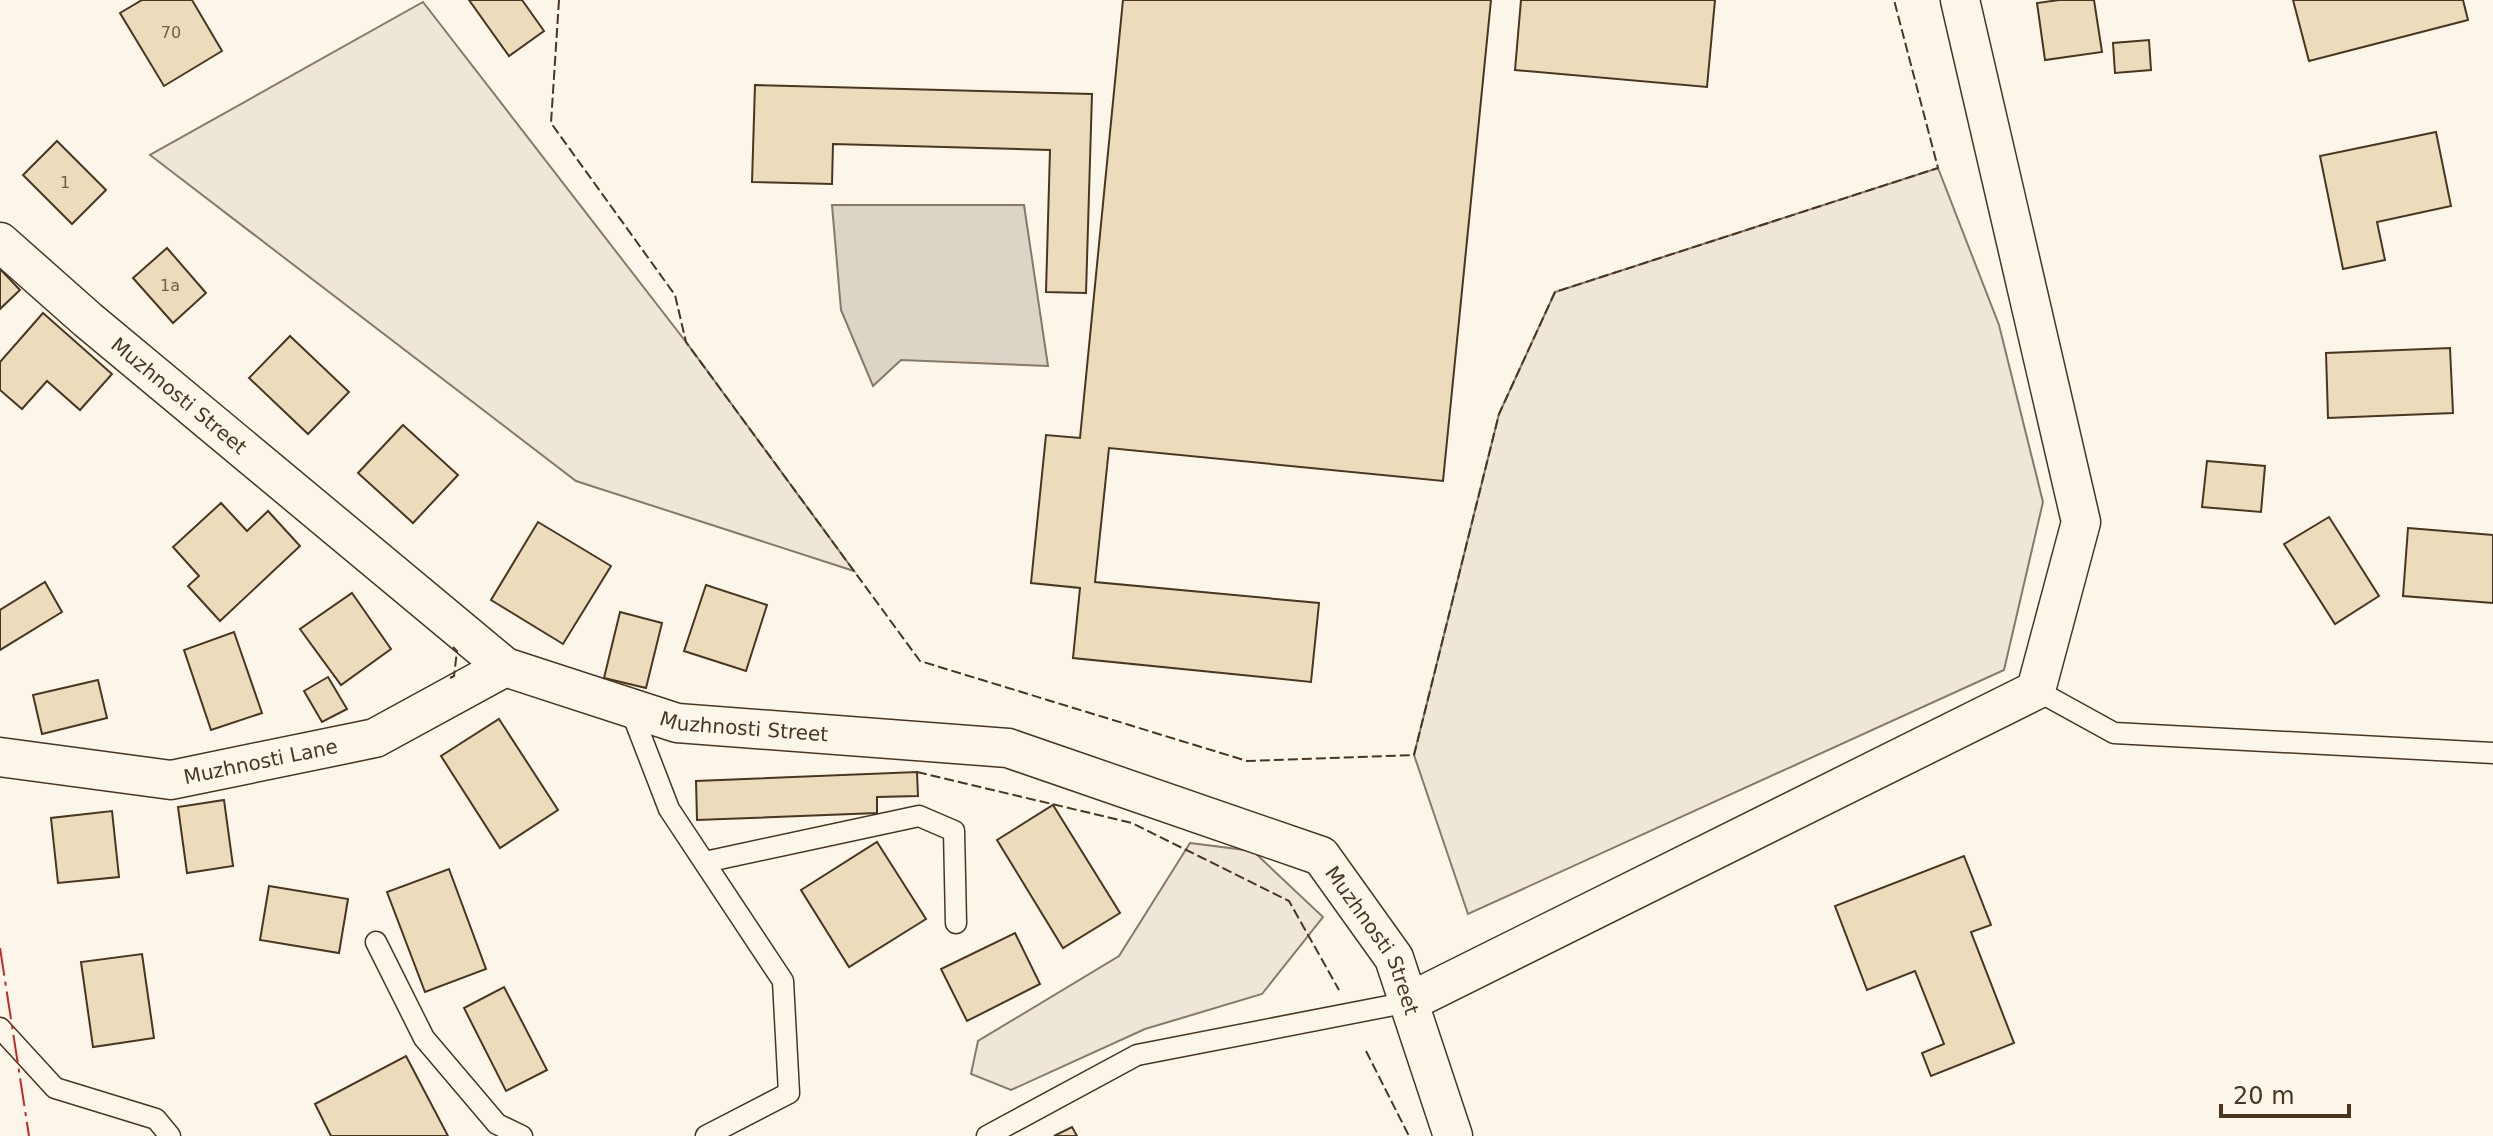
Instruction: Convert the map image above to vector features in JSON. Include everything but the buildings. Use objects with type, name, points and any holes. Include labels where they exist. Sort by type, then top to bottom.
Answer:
[{"type":"street","points":[[1409,1002],[2036,690],[2081,522],[1960,0]]},
{"type":"street","name":"Muzhnosti Street","points":[[0,242],[88,320],[505,667],[677,723],[1008,748],[1321,856],[1394,958],[1453,1136]]},
{"type":"street","name":"Muzhnosti Lane","points":[[0,757],[171,780],[375,738],[505,667]]},
{"type":"lane","points":[[2036,690],[2114,733],[2493,753]]},
{"type":"lane","points":[[630,708],[669,809],[783,981],[789,1093],[706,1136]]},
{"type":"lane","points":[[705,862],[919,816],[954,831],[956,923]]},
{"type":"lane","points":[[376,942],[424,1038],[497,1124],[522,1136]]},
{"type":"lane","points":[[987,1136],[1137,1055],[1409,1002]]},
{"type":"lane","points":[[0,1028],[55,1088],[156,1119],[170,1136]]},
{"type":"shaded area","points":[[423,2],[686,342],[854,571],[576,481],[150,155]]},
{"type":"shaded area","points":[[1938,168],[1999,325],[2043,502],[2004,670],[1468,914],[1414,755],[1499,414],[1555,292]]},
{"type":"shaded area","points":[[832,205],[1024,205],[1048,366],[901,360],[873,386],[841,310]]},
{"type":"shaded area","points":[[1190,843],[1253,851],[1323,917],[1262,994],[1145,1029],[1011,1090],[971,1074],[978,1041],[1119,956]]},
{"type":"fence","points":[[559,0],[551,123],[675,295],[686,342],[920,661],[1247,761],[1414,755],[1499,414],[1555,292],[1938,168],[1894,0]]},
{"type":"fence","points":[[450,678],[454,676],[457,651],[453,647]]},
{"type":"fence","points":[[917,772],[1132,823],[1289,901],[1339,990]]},
{"type":"fence","points":[[1366,1051],[1409,1136]]},
{"type":"power","points":[[0,948],[29,1136]]}]
